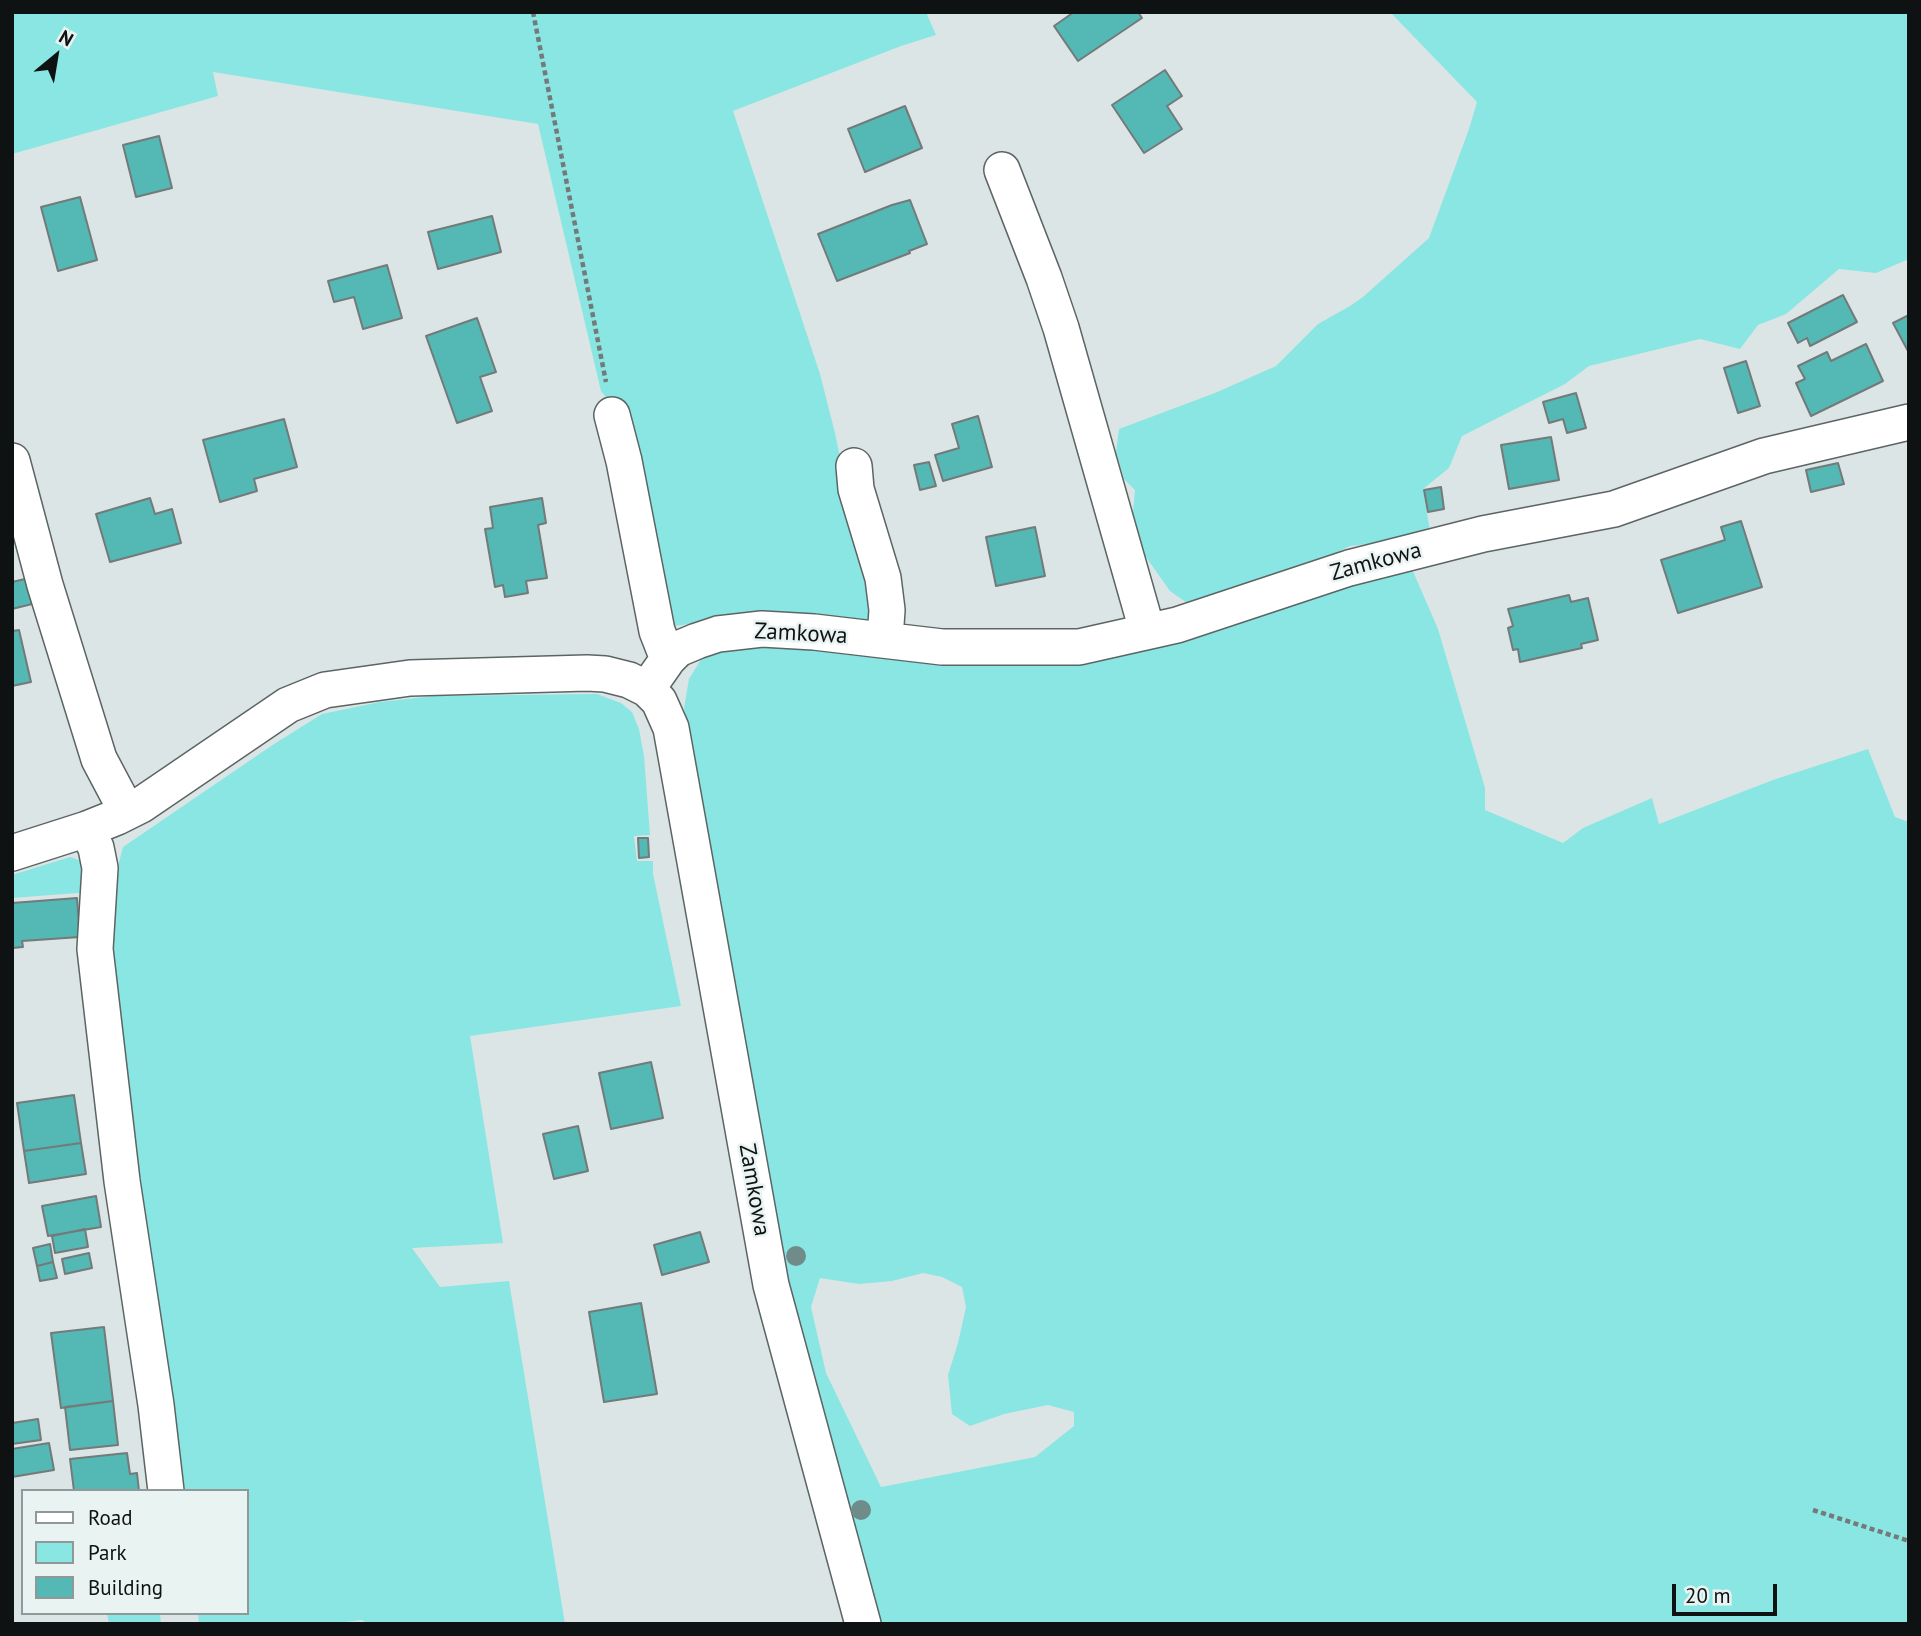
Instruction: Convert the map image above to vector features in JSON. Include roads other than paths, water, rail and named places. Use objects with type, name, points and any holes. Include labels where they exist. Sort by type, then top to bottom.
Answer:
[{"type":"street","points":[[1002,170],[1062,328],[1147,630]]},
{"type":"street","points":[[612,415],[624,461],[657,631],[668,659]]},
{"type":"street","name":"Zamkowa","points":[[863,1624],[771,1285],[671,728],[659,701],[647,689],[668,659],[678,649],[696,641],[718,634],[762,629],[885,639],[942,647],[1079,646],[1177,625],[1349,568],[1483,534],[1614,509],[1763,456],[1909,422]]},
{"type":"street","points":[[12,461],[45,584],[99,759],[127,812]]},
{"type":"street","points":[[853,466],[856,489],[883,578],[887,610],[885,639]]},
{"type":"street","points":[[12,853],[87,829],[127,812],[166,789],[288,705],[324,690],[410,678],[587,673],[629,680],[647,689]]},
{"type":"street","points":[[87,829],[96,848],[100,867],[95,949],[122,1181],[156,1405],[166,1489]]}]
